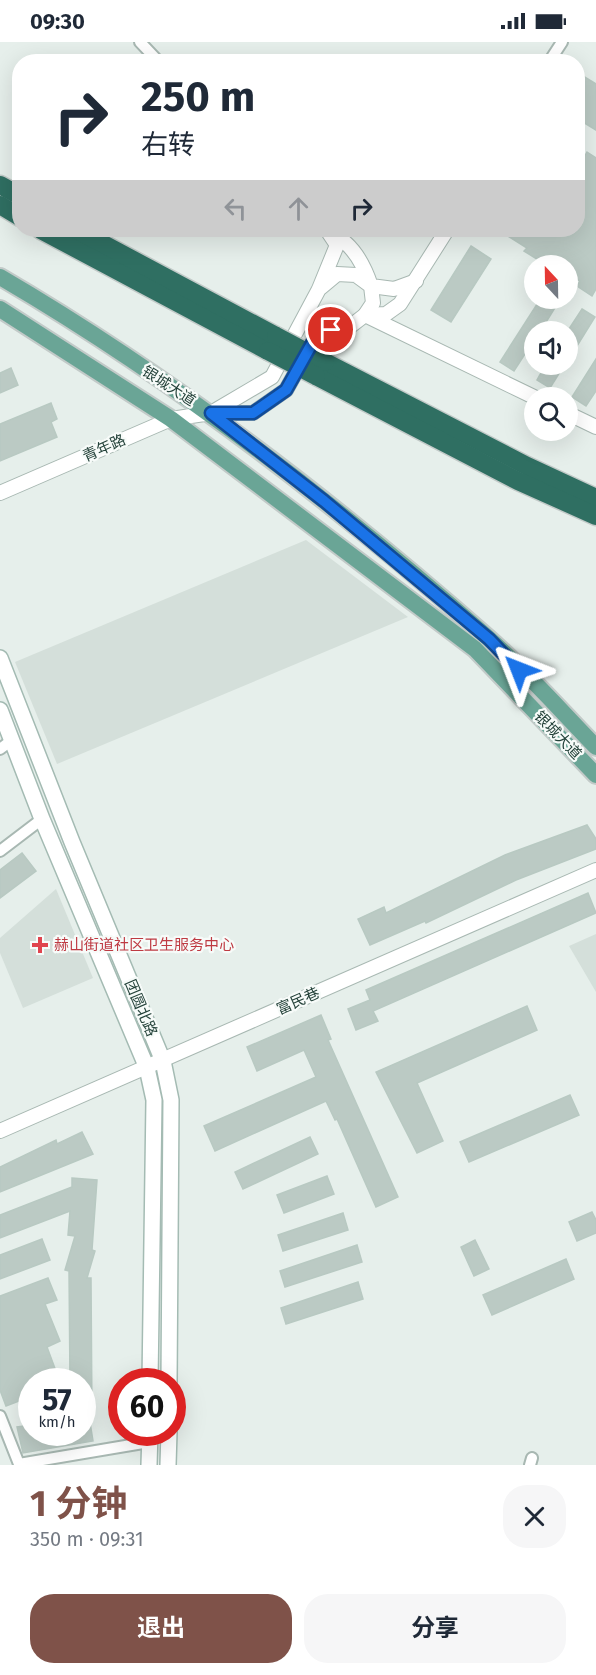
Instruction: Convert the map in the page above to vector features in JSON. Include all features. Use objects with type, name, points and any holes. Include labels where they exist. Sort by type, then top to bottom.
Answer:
[{"type":"highway","points":[[55,237],[320,369],[507,475],[596,516]]},
{"type":"highway","points":[[89,237],[272,344]]},
{"type":"highway","points":[[320,369],[596,498]]},
{"type":"main road","name":"银城大道","points":[[0,277],[211,413],[324,501],[489,639],[596,747]]},
{"type":"main road","name":"银城大道","points":[[0,309],[171,419],[475,648],[596,775]]},
{"type":"main road","name":"团圆北路","points":[[0,658],[72,842],[163,1061],[171,1100],[169,1368]]},
{"type":"main road","name":"团圆北路","points":[[0,710],[6,745],[42,819],[147,1068],[154,1100],[150,1368]]},
{"type":"main road","points":[[149,1446],[149,1465]]},
{"type":"main road","points":[[168,1465],[169,1446]]},
{"type":"street","points":[[140,42],[151,54]]},
{"type":"street","points":[[211,413],[272,377],[319,289],[337,245],[331,237]]},
{"type":"street","points":[[211,413],[253,413],[286,390],[314,340],[331,330],[352,325],[365,315],[373,303],[371,286],[364,265],[340,237]]},
{"type":"street","points":[[365,315],[386,314],[400,304],[443,237]]},
{"type":"street","points":[[319,289],[337,274],[356,275],[371,286],[394,289],[416,281]]},
{"type":"street","points":[[365,315],[524,392]]},
{"type":"street","name":"青年路","points":[[0,494],[171,419],[211,413]]},
{"type":"street","points":[[578,418],[596,427]]},
{"type":"street","points":[[0,851],[42,819]]},
{"type":"street","name":"富民巷","points":[[0,1131],[596,870]]},
{"type":"street","points":[[0,1416],[19,1464],[108,1446]]},
{"type":"shaded area","points":[[306,540],[408,617],[57,764],[15,662]]},
{"type":"shaded area","name":"赫山街道社区卫生服务中心","points":[[56,889],[93,978],[23,1008],[0,953],[0,938]]},
{"type":"shaded area","points":[[596,934],[596,992],[569,946]]},
{"type":"building","points":[[585,77],[596,84],[596,130],[585,123]]},
{"type":"building","points":[[587,152],[596,158],[596,289],[592,296],[578,287],[580,281],[578,280],[578,255],[530,255],[524,251],[527,248],[509,237],[585,237],[585,156]]},
{"type":"building","points":[[471,246],[491,259],[451,322],[431,310]]},
{"type":"building","points":[[534,309],[554,309],[547,321],[526,321]]},
{"type":"building","points":[[582,309],[595,317],[578,344],[578,321],[574,321]]},
{"type":"building","points":[[524,325],[524,356],[514,371],[500,362]]},
{"type":"building","points":[[596,359],[596,391],[586,406],[578,401],[578,388]]},
{"type":"building","points":[[11,368],[18,385],[0,393],[0,373]]},
{"type":"building","points":[[540,375],[558,375],[551,387],[537,380]]},
{"type":"building","points":[[51,403],[57,419],[51,422],[57,437],[0,461],[0,424]]},
{"type":"building","points":[[587,825],[596,839],[596,849],[516,880],[426,923],[425,921],[370,945],[358,919],[384,907],[386,913],[505,855]]},
{"type":"building","points":[[22,853],[36,871],[0,898],[0,870]]},
{"type":"building","points":[[588,893],[596,913],[373,1011],[378,1021],[356,1030],[348,1009],[370,1000],[366,990]]},
{"type":"building","points":[[527,1006],[537,1030],[417,1083],[443,1141],[417,1153],[376,1072]]},
{"type":"building","points":[[321,1015],[331,1039],[328,1040],[398,1197],[376,1207],[337,1119],[335,1120],[326,1101],[215,1151],[204,1126],[316,1077],[304,1050],[257,1071],[247,1047]]},
{"type":"building","points":[[570,1095],[579,1115],[469,1162],[460,1142]]},
{"type":"building","points":[[82,1132],[93,1154],[0,1192],[0,1167],[56,1140],[57,1144]]},
{"type":"building","points":[[310,1137],[318,1154],[243,1189],[235,1172]]},
{"type":"building","points":[[327,1176],[334,1194],[284,1213],[277,1195]]},
{"type":"building","points":[[72,1178],[97,1180],[92,1250],[95,1251],[87,1278],[91,1278],[92,1368],[70,1368],[69,1271],[65,1270],[75,1236],[68,1235],[70,1211],[0,1238],[0,1215],[72,1187]]},
{"type":"building","points":[[592,1212],[596,1220],[596,1233],[577,1241],[569,1222]]},
{"type":"building","points":[[343,1213],[348,1230],[283,1251],[278,1235]]},
{"type":"building","points":[[42,1239],[50,1260],[0,1279],[0,1255]]},
{"type":"building","points":[[475,1240],[489,1269],[474,1276],[461,1247]]},
{"type":"building","points":[[357,1245],[362,1262],[285,1287],[280,1271]]},
{"type":"building","points":[[566,1259],[574,1279],[492,1315],[483,1295]]},
{"type":"building","points":[[48,1278],[57,1300],[45,1304],[60,1341],[47,1347],[55,1368],[18,1368],[18,1401],[6,1406],[0,1390],[0,1296]]},
{"type":"building","points":[[358,1282],[363,1299],[286,1324],[281,1308]]},
{"type":"building","points":[[21,1446],[64,1446],[23,1453]]},
{"type":"place","name":"赫山街道社区卫生服务中心","points":[[40,945]]},
{"type":"route","points":[[331,330],[314,340],[286,390],[253,413],[211,413],[324,501],[489,639],[519,670]]}]
